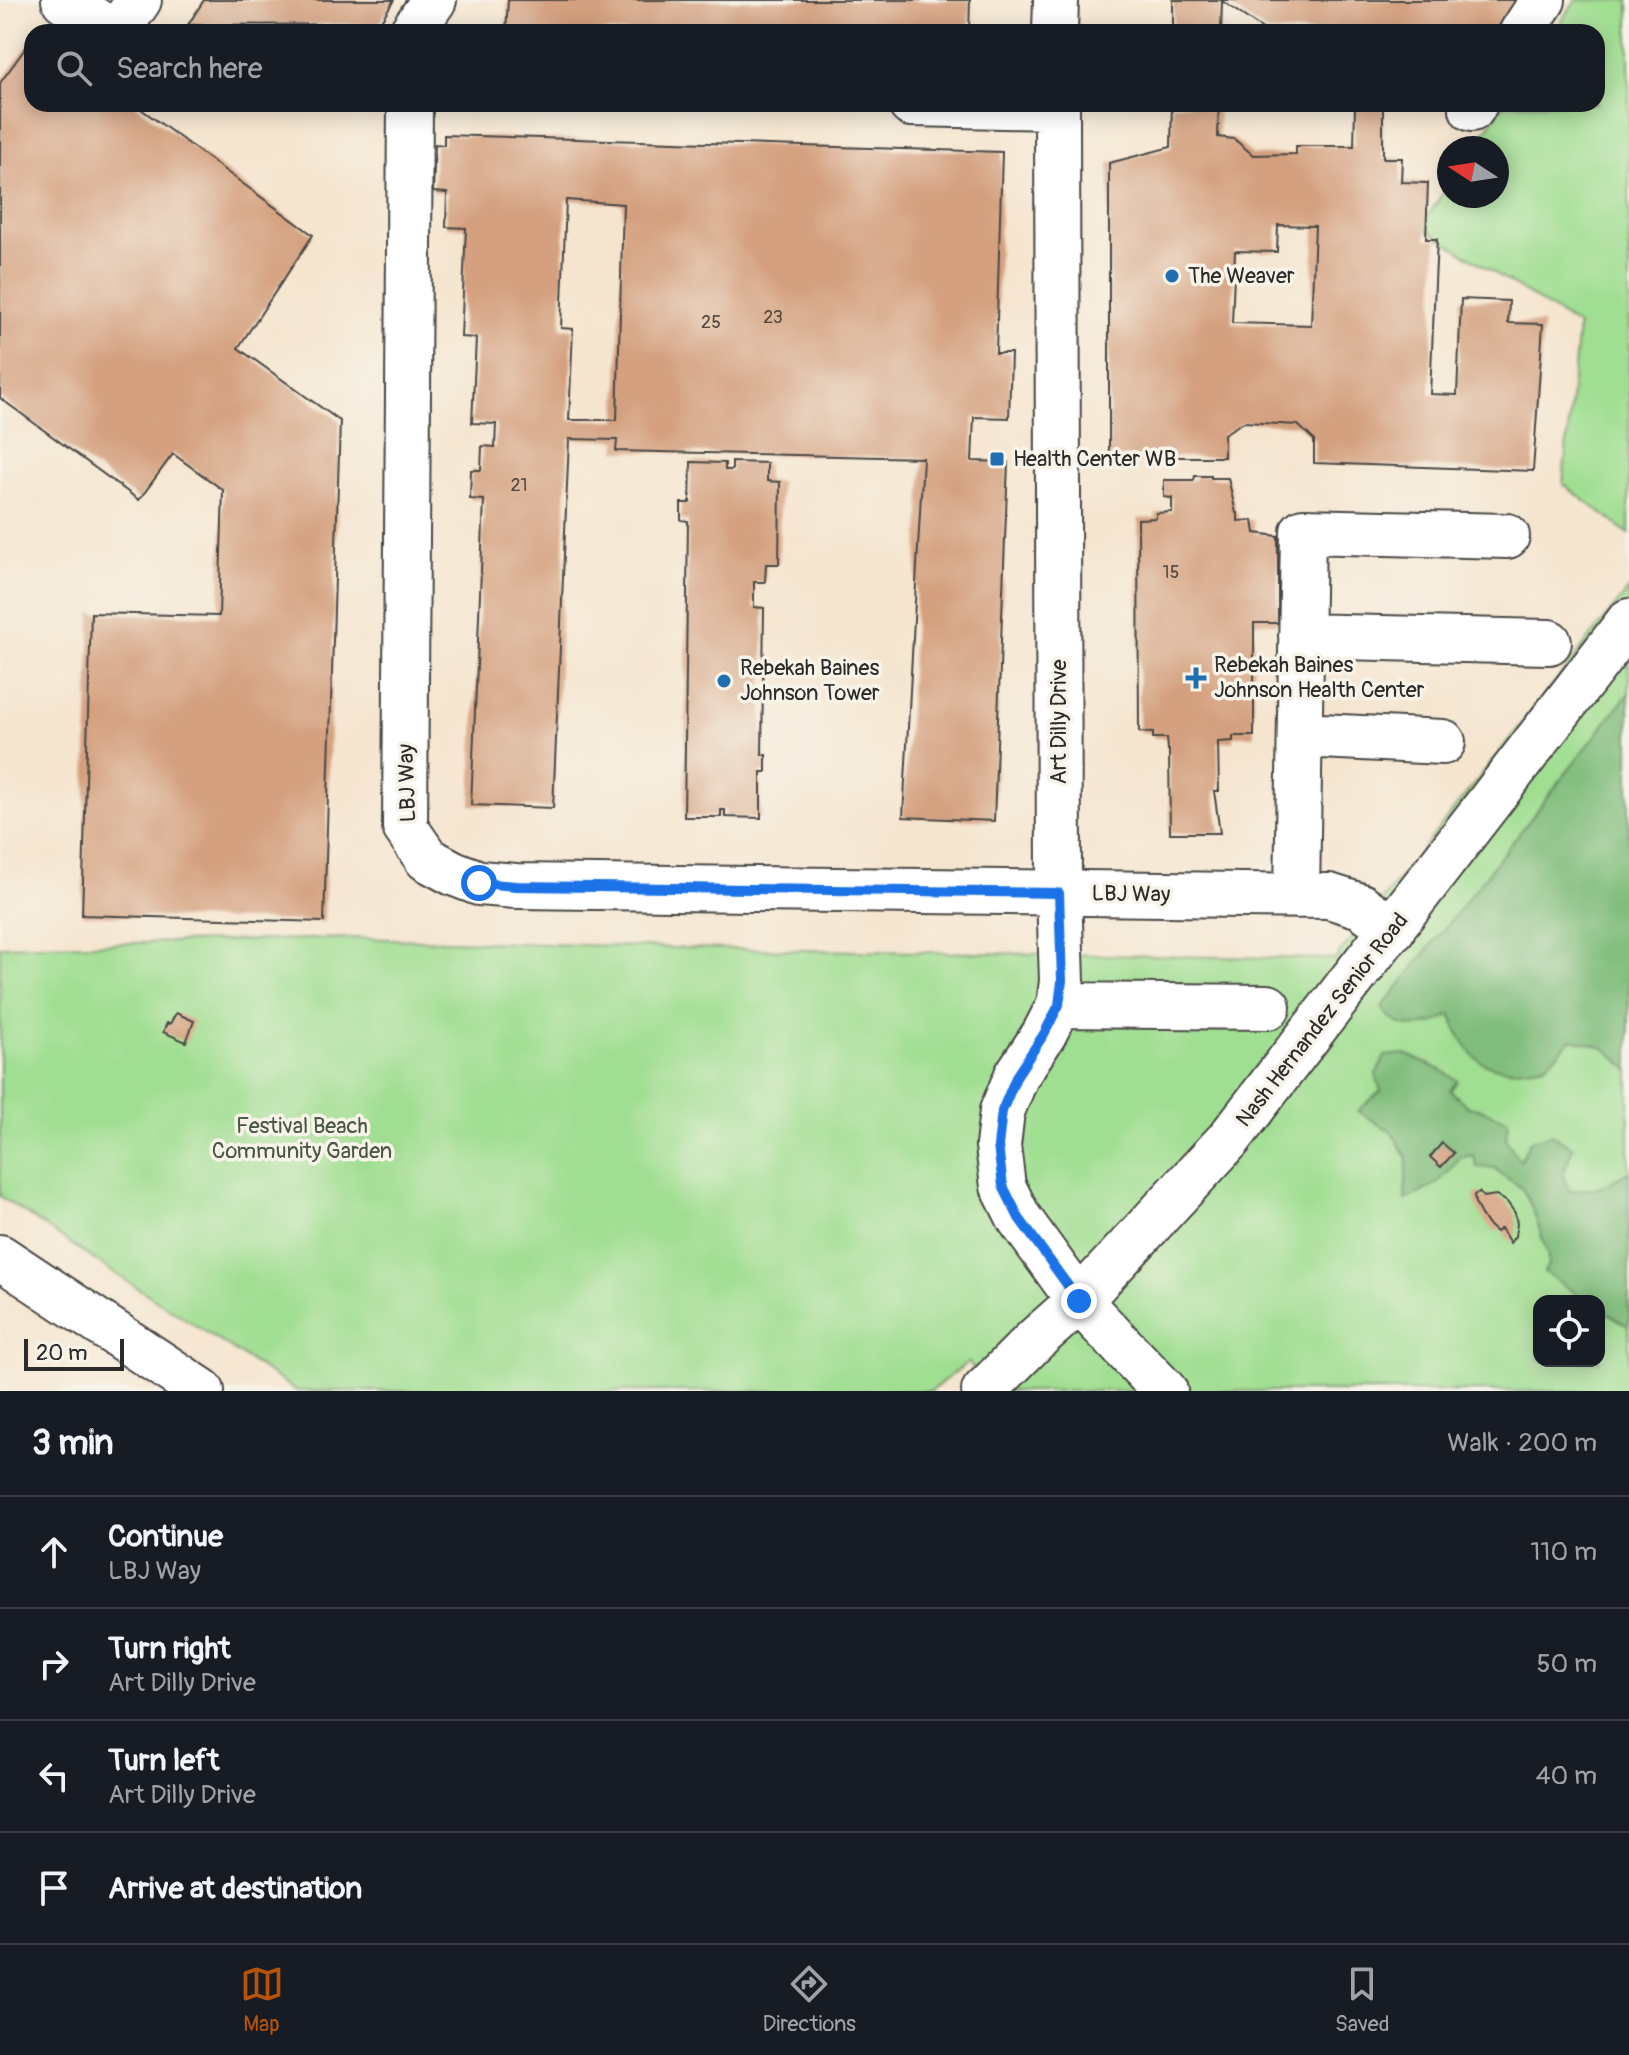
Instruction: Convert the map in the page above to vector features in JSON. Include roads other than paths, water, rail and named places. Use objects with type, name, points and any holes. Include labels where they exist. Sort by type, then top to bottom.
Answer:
[{"type":"street","points":[[64,0],[102,24]]},
{"type":"street","points":[[121,24],[139,0]]},
{"type":"street","points":[[418,24],[434,0]]},
{"type":"street","points":[[1055,24],[1056,0]]},
{"type":"street","points":[[1527,24],[1543,0]]},
{"type":"street","name":"LBJ Way","points":[[410,112],[405,827],[427,859],[479,883],[516,886],[1329,896],[1361,906],[1393,929]]},
{"type":"street","name":"Art Dilly Drive","points":[[1057,112],[1059,893],[1062,981],[1059,1005],[1017,1075],[1002,1111],[998,1146],[1003,1186],[1019,1218],[1079,1301],[1165,1391]]},
{"type":"street","points":[[1297,896],[1303,531],[1507,536]]},
{"type":"street","name":"Nash Hernandez Senior Road","points":[[984,1391],[1079,1301],[1229,1139],[1629,621]]},
{"type":"street","points":[[1301,636],[1549,642]]},
{"type":"street","points":[[1300,735],[1443,742]]},
{"type":"street","points":[[1059,1005],[1268,1007]]},
{"type":"street","points":[[0,1257],[202,1391]]},
{"type":"place","name":"The Weaver","points":[[1172,276]]},
{"type":"place","name":"Health Center WB","points":[[997,459]]},
{"type":"place","name":"Rebekah Baines Johnson Health Center","points":[[1196,678]]},
{"type":"place","name":"Rebekah Baines Johnson Tower","points":[[724,681]]},
{"type":"park label","name":"Festival Beach Community Garden","points":[[302,1138]]}]
